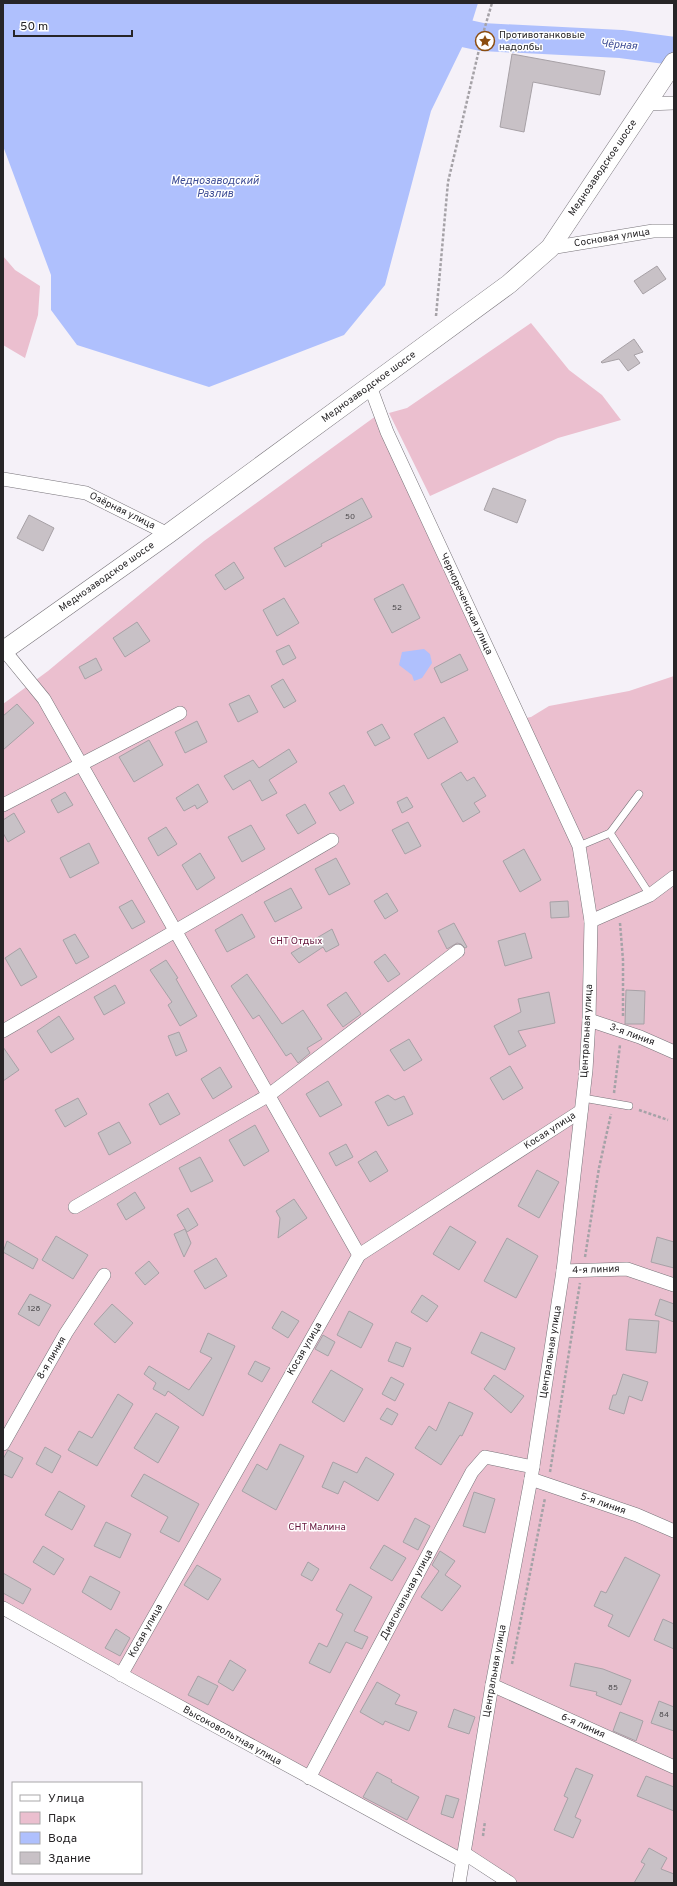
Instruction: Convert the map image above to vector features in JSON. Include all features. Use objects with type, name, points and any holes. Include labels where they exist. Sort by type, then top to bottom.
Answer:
[{"type":"main road","name":"Меднозаводское шоссе","points":[[4,650],[168,534],[509,284],[550,248],[674,62]]},
{"type":"street","points":[[647,103],[674,103]]},
{"type":"street","name":"Сосновая улица","points":[[550,248],[653,232],[674,231]]},
{"type":"street","name":"Чернореченская улица","points":[[370,386],[387,432],[567,820]]},
{"type":"street","name":"Озёрная улица","points":[[3,479],[86,493],[168,534]]},
{"type":"street","points":[[4,650],[44,699],[359,1255]]},
{"type":"street","points":[[3,805],[180,713]]},
{"type":"street","name":"Центральная улица","points":[[459,1883],[492,1686],[532,1473],[563,1271],[582,1104],[589,1020],[591,921],[579,846],[567,820]]},
{"type":"street","points":[[3,1031],[332,840]]},
{"type":"street","points":[[591,921],[650,895],[674,877]]},
{"type":"street","points":[[75,1207],[269,1095],[458,951]]},
{"type":"street","name":"3-я линия","points":[[589,1020],[640,1037],[674,1052]]},
{"type":"street","name":"Косая улица","points":[[121,1675],[359,1255],[582,1104]]},
{"type":"street","name":"4-я линия","points":[[563,1271],[627,1269],[674,1285]]},
{"type":"street","name":"8-я линия","points":[[3,1444],[66,1333],[104,1275]]},
{"type":"street","name":"Диагональная улица","points":[[309,1778],[472,1472],[485,1457],[532,1473]]},
{"type":"street","name":"5-я линия","points":[[532,1473],[637,1515],[674,1532]]},
{"type":"street","name":"Высоковольтная улица","points":[[3,1608],[121,1675],[309,1778],[464,1857],[510,1883]]},
{"type":"street","name":"6-я линия","points":[[492,1686],[674,1767]]},
{"type":"lane","points":[[579,846],[610,833],[639,794]]},
{"type":"lane","points":[[610,833],[650,895]]},
{"type":"lane","points":[[582,1104],[629,1106]]},
{"type":"path","points":[[434,338],[448,182],[482,37],[492,3]]},
{"type":"path","points":[[629,1106],[668,1120]]},
{"type":"green space","points":[[3,256],[15,270],[40,286],[38,315],[25,358],[3,345]]},
{"type":"green space","points":[[531,323],[569,370],[602,395],[621,420],[558,438],[430,496],[389,413],[407,408]]},
{"type":"green space","points":[[380,413],[520,719],[531,717],[549,706],[629,691],[674,676],[674,1883],[510,1883],[456,1858],[3,1608],[3,704],[48,671],[204,541]]},
{"type":"water","name":"Меднозаводский Разлив","points":[[3,3],[478,3],[468,35],[431,111],[385,285],[344,335],[209,387],[77,345],[51,310],[51,275],[3,146]]},
{"type":"water","points":[[424,649],[430,654],[432,663],[422,678],[414,681],[412,675],[399,665],[402,652]]},
{"type":"building","points":[[512,54],[605,71],[600,95],[533,82],[524,132],[500,127]]},
{"type":"building","points":[[657,266],[666,279],[643,294],[634,281]]},
{"type":"building","points":[[634,339],[643,352],[634,355],[640,363],[628,371],[619,359],[601,362]]},
{"type":"building","points":[[493,488],[526,500],[517,523],[484,510]]},
{"type":"building","points":[[362,498],[372,517],[321,544],[322,546],[285,567],[274,548]]},
{"type":"building","points":[[29,515],[54,528],[43,551],[17,538]]},
{"type":"building","points":[[234,562],[244,578],[225,590],[215,575]]},
{"type":"building","points":[[403,584],[420,618],[392,633],[374,599]]},
{"type":"building","points":[[284,598],[299,623],[277,636],[263,610]]},
{"type":"building","points":[[137,622],[150,641],[125,657],[113,638]]},
{"type":"building","points":[[289,645],[296,658],[283,665],[276,651]]},
{"type":"building","points":[[460,654],[468,670],[441,683],[434,668]]},
{"type":"building","points":[[96,658],[102,670],[85,679],[79,667]]},
{"type":"building","points":[[283,679],[296,701],[284,708],[271,686]]},
{"type":"building","points":[[249,695],[258,712],[238,722],[229,704]]},
{"type":"building","points":[[17,704],[34,723],[3,750],[3,716]]},
{"type":"building","points":[[444,717],[458,742],[428,759],[414,734]]},
{"type":"building","points":[[197,721],[207,742],[185,753],[175,732]]},
{"type":"building","points":[[382,724],[390,738],[375,746],[367,732]]},
{"type":"building","points":[[149,740],[163,765],[134,782],[119,757]]},
{"type":"building","points":[[289,749],[297,762],[269,780],[277,793],[262,801],[250,780],[233,790],[224,776],[253,760],[259,768]]},
{"type":"building","points":[[461,772],[467,781],[474,777],[486,796],[474,803],[480,812],[463,822],[441,784]]},
{"type":"building","points":[[198,784],[208,802],[197,809],[195,805],[184,811],[176,798]]},
{"type":"building","points":[[344,785],[354,803],[340,811],[329,793]]},
{"type":"building","points":[[65,792],[73,805],[58,813],[51,800]]},
{"type":"building","points":[[407,797],[413,807],[402,813],[397,802]]},
{"type":"building","points":[[305,804],[316,823],[298,834],[286,815]]},
{"type":"building","points":[[14,813],[25,832],[8,842],[3,833],[3,820]]},
{"type":"building","points":[[408,822],[421,846],[405,854],[392,830]]},
{"type":"building","points":[[251,825],[265,849],[242,862],[228,837]]},
{"type":"building","points":[[166,827],[177,844],[158,856],[148,838]]},
{"type":"building","points":[[89,843],[99,863],[70,878],[60,858]]},
{"type":"building","points":[[524,849],[541,880],[520,892],[503,861]]},
{"type":"building","points":[[200,853],[215,878],[197,890],[182,865]]},
{"type":"building","points":[[336,858],[350,884],[329,895],[315,869]]},
{"type":"building","points":[[291,888],[302,908],[275,922],[264,902]]},
{"type":"building","points":[[387,893],[398,911],[385,919],[374,901]]},
{"type":"building","points":[[132,900],[145,922],[132,929],[119,907]]},
{"type":"building","points":[[568,901],[569,917],[551,918],[550,902]]},
{"type":"building","points":[[242,914],[255,937],[227,952],[215,930]]},
{"type":"building","points":[[454,923],[467,947],[465,948],[461,944],[457,943],[447,949],[438,931]]},
{"type":"building","points":[[332,929],[339,945],[326,952],[323,947],[299,963],[291,953]]},
{"type":"building","points":[[525,933],[532,958],[505,966],[498,941]]},
{"type":"building","points":[[75,934],[89,957],[76,964],[63,940]]},
{"type":"building","points":[[20,948],[37,977],[21,986],[5,958]]},
{"type":"building","points":[[385,954],[400,974],[388,982],[374,962]]},
{"type":"building","points":[[166,960],[178,978],[176,979],[197,1016],[180,1026],[168,1005],[172,1002],[150,970]]},
{"type":"building","points":[[247,974],[282,1024],[303,1010],[322,1039],[307,1048],[310,1053],[298,1063],[291,1053],[286,1056],[259,1015],[253,1019],[231,986]]},
{"type":"building","points":[[115,985],[125,1003],[104,1015],[94,997]]},
{"type":"building","points":[[626,990],[645,991],[644,1024],[625,1024]]},
{"type":"building","points":[[346,992],[361,1014],[343,1027],[327,1005]]},
{"type":"building","points":[[549,992],[555,1023],[518,1031],[526,1046],[509,1055],[494,1026],[521,1012],[518,999]]},
{"type":"building","points":[[59,1016],[74,1039],[51,1053],[37,1031]]},
{"type":"building","points":[[179,1032],[187,1051],[176,1056],[168,1036]]},
{"type":"building","points":[[409,1039],[422,1060],[404,1071],[390,1050]]},
{"type":"building","points":[[3,1047],[19,1070],[3,1081]]},
{"type":"building","points":[[510,1066],[523,1088],[503,1100],[490,1078]]},
{"type":"building","points":[[220,1067],[232,1087],[213,1099],[201,1079]]},
{"type":"building","points":[[328,1081],[342,1105],[320,1117],[306,1094]]},
{"type":"building","points":[[168,1093],[180,1114],[160,1125],[149,1104]]},
{"type":"building","points":[[388,1095],[395,1100],[404,1096],[413,1114],[388,1126],[375,1102]]},
{"type":"building","points":[[78,1098],[87,1114],[65,1127],[55,1110]]},
{"type":"building","points":[[119,1122],[131,1143],[109,1155],[98,1133]]},
{"type":"building","points":[[255,1125],[269,1151],[244,1166],[229,1140]]},
{"type":"building","points":[[346,1144],[353,1157],[336,1166],[329,1153]]},
{"type":"building","points":[[376,1151],[388,1171],[370,1182],[358,1162]]},
{"type":"building","points":[[200,1157],[213,1181],[191,1192],[179,1168]]},
{"type":"building","points":[[537,1170],[559,1182],[539,1218],[518,1206]]},
{"type":"building","points":[[135,1192],[145,1208],[126,1220],[117,1204]]},
{"type":"building","points":[[294,1199],[307,1218],[278,1238],[280,1218],[276,1211]]},
{"type":"building","points":[[188,1208],[198,1225],[187,1232],[177,1215]]},
{"type":"building","points":[[450,1226],[476,1242],[459,1270],[433,1254]]},
{"type":"building","points":[[185,1229],[191,1243],[184,1257],[174,1234]]},
{"type":"building","points":[[56,1236],[88,1255],[73,1279],[42,1260]]},
{"type":"building","points":[[657,1237],[674,1242],[674,1268],[651,1262]]},
{"type":"building","points":[[507,1238],[538,1256],[516,1298],[484,1281]]},
{"type":"building","points":[[7,1241],[38,1259],[33,1269],[3,1252]]},
{"type":"building","points":[[216,1258],[227,1276],[205,1289],[194,1271]]},
{"type":"building","points":[[149,1261],[159,1273],[145,1285],[135,1273]]},
{"type":"building","points":[[30,1294],[51,1305],[39,1326],[18,1314]]},
{"type":"building","points":[[422,1295],[438,1306],[427,1322],[411,1312]]},
{"type":"building","points":[[660,1299],[674,1304],[674,1322],[655,1315]]},
{"type":"building","points":[[112,1304],[133,1323],[115,1343],[94,1324]]},
{"type":"building","points":[[282,1311],[299,1321],[288,1338],[272,1328]]},
{"type":"building","points":[[349,1311],[373,1324],[361,1348],[337,1335]]},
{"type":"building","points":[[629,1319],[659,1321],[656,1353],[626,1350]]},
{"type":"building","points":[[481,1332],[515,1348],[505,1370],[471,1353]]},
{"type":"building","points":[[208,1333],[235,1346],[203,1416],[168,1391],[165,1396],[153,1389],[156,1383],[144,1374],[149,1366],[189,1390],[212,1358],[200,1352]]},
{"type":"building","points":[[323,1335],[335,1342],[328,1356],[315,1349]]},
{"type":"building","points":[[396,1342],[411,1348],[403,1367],[388,1361]]},
{"type":"building","points":[[255,1361],[270,1368],[262,1382],[248,1374]]},
{"type":"building","points":[[331,1370],[363,1389],[344,1422],[312,1402]]},
{"type":"building","points":[[623,1374],[648,1382],[642,1401],[629,1396],[624,1414],[609,1409],[613,1395],[616,1395]]},
{"type":"building","points":[[494,1375],[524,1396],[511,1413],[484,1389]]},
{"type":"building","points":[[391,1377],[404,1384],[395,1401],[382,1394]]},
{"type":"building","points":[[118,1394],[133,1404],[97,1466],[68,1450],[79,1431],[92,1438]]},
{"type":"building","points":[[449,1402],[473,1413],[462,1436],[460,1435],[441,1465],[415,1448],[429,1426],[436,1431]]},
{"type":"building","points":[[387,1408],[398,1414],[392,1425],[380,1419]]},
{"type":"building","points":[[156,1413],[179,1427],[158,1463],[134,1448]]},
{"type":"building","points":[[280,1444],[304,1456],[276,1510],[242,1491],[257,1464],[267,1470]]},
{"type":"building","points":[[45,1447],[61,1456],[52,1473],[36,1464]]},
{"type":"building","points":[[8,1450],[23,1458],[12,1478],[3,1474],[3,1459]]},
{"type":"building","points":[[366,1457],[394,1474],[378,1501],[344,1481],[338,1494],[322,1487],[333,1462],[357,1473]]},
{"type":"building","points":[[144,1474],[199,1504],[179,1542],[160,1532],[168,1517],[131,1496]]},
{"type":"building","points":[[59,1491],[85,1506],[72,1530],[45,1515]]},
{"type":"building","points":[[474,1492],[495,1499],[485,1533],[463,1526]]},
{"type":"building","points":[[415,1518],[430,1526],[418,1550],[403,1542]]},
{"type":"building","points":[[106,1522],[131,1534],[120,1558],[94,1546]]},
{"type":"building","points":[[384,1545],[406,1558],[392,1581],[370,1568]]},
{"type":"building","points":[[43,1546],[64,1559],[54,1575],[33,1562]]},
{"type":"building","points":[[440,1551],[455,1561],[445,1575],[461,1586],[442,1611],[421,1597],[439,1571],[432,1565]]},
{"type":"building","points":[[625,1557],[660,1575],[629,1637],[608,1626],[613,1615],[594,1606],[601,1591],[606,1593]]},
{"type":"building","points":[[308,1562],[319,1569],[312,1581],[301,1575]]},
{"type":"building","points":[[197,1565],[221,1579],[208,1600],[184,1585]]},
{"type":"building","points":[[3,1573],[31,1589],[23,1604],[3,1593]]},
{"type":"building","points":[[90,1576],[120,1592],[111,1610],[82,1592]]},
{"type":"building","points":[[350,1584],[372,1597],[354,1631],[368,1637],[362,1649],[346,1642],[330,1673],[309,1663],[319,1643],[327,1647],[343,1614],[336,1610]]},
{"type":"building","points":[[663,1619],[674,1624],[674,1649],[654,1640]]},
{"type":"building","points":[[116,1629],[130,1638],[120,1656],[105,1648]]},
{"type":"building","points":[[230,1660],[246,1670],[233,1691],[218,1682]]},
{"type":"building","points":[[575,1663],[603,1669],[631,1680],[621,1705],[596,1695],[597,1692],[570,1686]]},
{"type":"building","points":[[198,1676],[218,1686],[208,1705],[188,1695]]},
{"type":"building","points":[[377,1682],[400,1695],[395,1704],[417,1712],[409,1731],[385,1721],[383,1725],[360,1712]]},
{"type":"building","points":[[659,1701],[674,1707],[674,1731],[651,1723]]},
{"type":"building","points":[[454,1709],[475,1717],[469,1734],[448,1727]]},
{"type":"building","points":[[620,1712],[643,1721],[636,1741],[613,1731]]},
{"type":"building","points":[[576,1768],[593,1775],[575,1817],[581,1820],[573,1838],[554,1830],[568,1798],[564,1796]]},
{"type":"building","points":[[377,1772],[392,1780],[391,1782],[419,1797],[407,1820],[363,1797]]},
{"type":"building","points":[[646,1776],[674,1787],[674,1811],[637,1796]]},
{"type":"building","points":[[446,1795],[459,1799],[453,1818],[441,1814]]},
{"type":"building","points":[[649,1848],[667,1858],[661,1869],[674,1874],[674,1883],[634,1883],[645,1864],[641,1862]]},
{"type":"waterway","name":"Чёрная","points":[[431,26],[482,37],[621,44],[674,51]]},
{"type":"place","name":"Противотанковые надолбы","points":[[485,41]]},
{"type":"park label","name":"СНТ Отдых","points":[[296,941]]},
{"type":"park label","name":"СНТ Малина","points":[[317,1527]]}]
